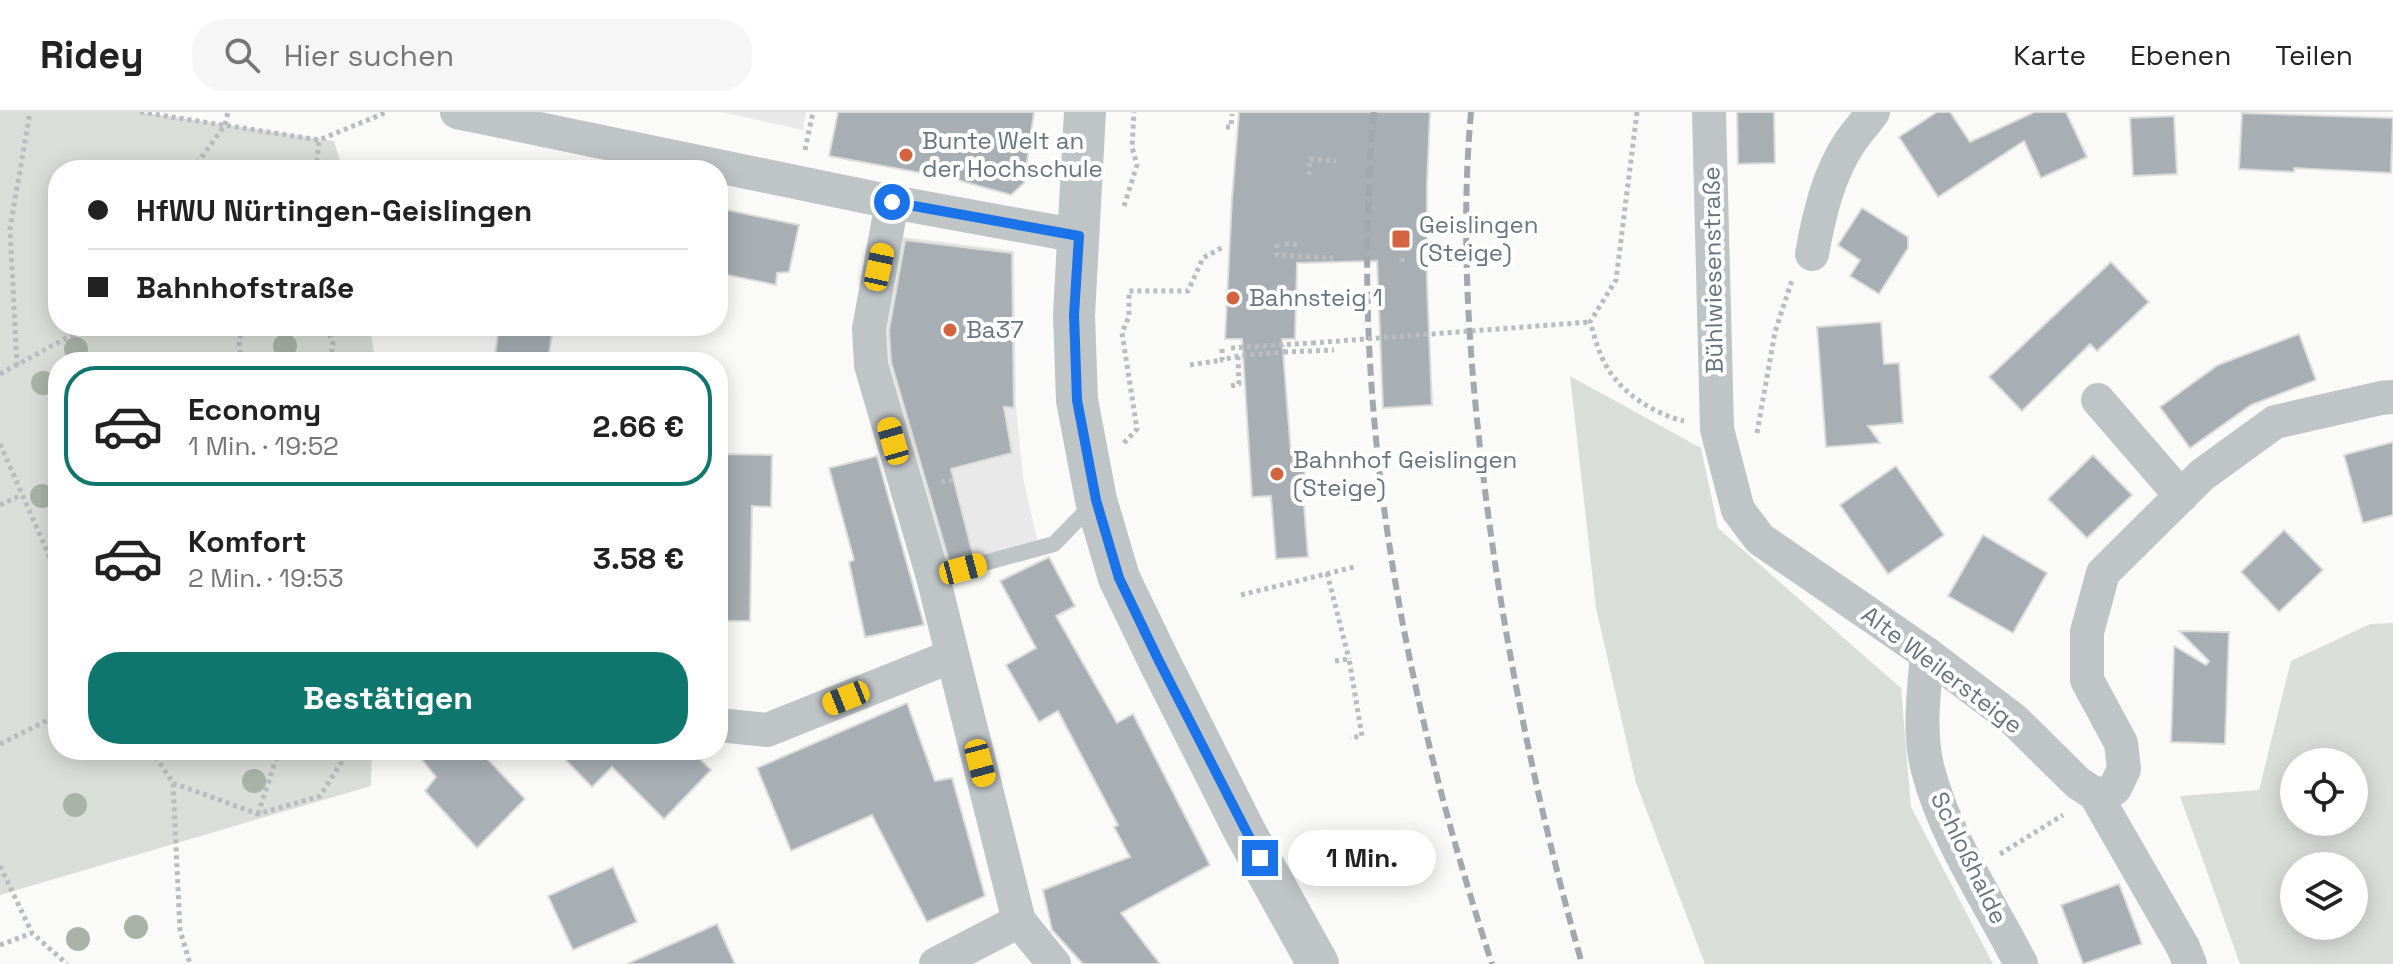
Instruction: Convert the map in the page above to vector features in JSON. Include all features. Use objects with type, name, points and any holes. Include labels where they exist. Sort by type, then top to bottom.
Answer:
[{"type":"street","points":[[457,112],[689,160]]},
{"type":"street","points":[[1085,112],[1074,315],[1077,400],[1094,491],[1119,578],[1245,832],[1318,964]]},
{"type":"street","name":"Bühlwiesenstraße","points":[[1709,112],[1717,429]]},
{"type":"street","points":[[1812,254],[1818,218],[1832,178],[1849,143],[1873,112]]},
{"type":"street","points":[[728,168],[1079,236]]},
{"type":"street","points":[[892,202],[869,329],[871,365],[933,577],[1019,921],[1054,964]]},
{"type":"street","points":[[2086,800],[2115,788],[2124,769],[2121,743],[2087,680],[2087,632],[2103,573],[2202,475],[2275,422],[2393,397]]},
{"type":"street","points":[[2098,400],[2181,496]]},
{"type":"street","name":"Alte Weilersteige","points":[[1717,429],[1738,510],[1760,539],[1927,654],[2013,719],[2078,783],[2086,800],[2183,947],[2190,964]]},
{"type":"street","name":"Schloßhalde","points":[[1927,654],[1922,716],[1927,768],[1946,822],[2021,964]]},
{"type":"street","points":[[728,726],[767,730],[952,656]]},
{"type":"street","points":[[936,964],[1019,921]]},
{"type":"lane","points":[[933,577],[1054,544],[1094,491]]},
{"type":"path","points":[[17,366],[10,229],[30,112]]},
{"type":"path","points":[[140,112],[319,140],[387,112]]},
{"type":"path","points":[[199,160],[225,125],[228,112]]},
{"type":"path","points":[[1124,206],[1137,165],[1132,147],[1134,112]]},
{"type":"path","points":[[1637,112],[1616,280],[1590,322],[1608,370],[1642,403],[1671,418],[1717,429]]},
{"type":"path","points":[[1226,127],[1231,127],[1232,114]]},
{"type":"path","points":[[317,160],[319,140]]},
{"type":"path","points":[[1309,175],[1310,159],[1336,161]]},
{"type":"path","points":[[1277,244],[1277,255],[1333,258]]},
{"type":"path","points":[[1285,244],[1301,245]]},
{"type":"path","points":[[1094,491],[1137,429],[1122,333],[1129,316],[1129,291],[1188,291],[1203,258],[1225,246]]},
{"type":"path","points":[[1757,435],[1775,332],[1799,266],[1812,254]]},
{"type":"path","points":[[1402,258],[1402,266]]},
{"type":"path","points":[[1190,365],[1284,349],[1590,322]]},
{"type":"path","points":[[0,374],[70,336]]},
{"type":"path","points":[[1231,348],[1334,350]]},
{"type":"path","points":[[1222,349],[1222,360]]},
{"type":"path","points":[[1231,386],[1239,384],[1238,356]]},
{"type":"path","points":[[0,444],[48,554]]},
{"type":"path","points":[[0,505],[21,495]]},
{"type":"path","points":[[1241,595],[1354,567]]},
{"type":"path","points":[[1327,573],[1349,659],[1362,736],[1350,738]]},
{"type":"path","points":[[1335,661],[1349,659]]},
{"type":"path","points":[[0,744],[48,720]]},
{"type":"path","points":[[158,760],[173,783],[180,930],[190,964]]},
{"type":"path","points":[[258,814],[276,760]]},
{"type":"path","points":[[173,783],[258,814],[320,796],[341,760]]},
{"type":"path","points":[[2023,839],[2086,800]]},
{"type":"path","points":[[0,866],[32,933],[67,964]]},
{"type":"path","points":[[0,945],[32,933]]},
{"type":"shaded area","points":[[0,112],[140,112],[334,141],[340,160],[48,160],[48,336],[371,336],[374,352],[48,352],[48,760],[372,760],[371,786],[0,895]]},
{"type":"shaded area","points":[[722,112],[806,112],[803,130]]},
{"type":"shaded area","name":"Ba37","points":[[896,236],[1014,251],[1016,407],[1023,477],[1038,543],[943,566],[883,364],[887,297]]},
{"type":"shaded area","points":[[1570,376],[1701,448],[1718,528],[1901,688],[1911,807],[1993,964],[1705,964],[1636,783],[1596,608]]},
{"type":"shaded area","points":[[2393,623],[2393,964],[2240,964],[2180,796],[2259,790],[2291,661],[2370,624]]},
{"type":"building","points":[[838,112],[1034,112],[1024,183],[1011,195],[954,179],[829,156]]},
{"type":"building","points":[[1239,112],[1430,112],[1427,282],[1432,405],[1383,408],[1377,261],[1297,263],[1295,339],[1282,339],[1291,453],[1303,452],[1308,557],[1276,559],[1271,496],[1252,497],[1242,339],[1225,339]]},
{"type":"building","points":[[1737,112],[1774,112],[1775,163],[1738,164]]},
{"type":"building","points":[[1937,112],[1950,112],[1970,142],[2035,112],[2066,112],[2087,157],[2041,178],[2024,141],[1938,197],[1899,137]]},
{"type":"building","points":[[2242,113],[2393,118],[2391,173],[2294,168],[2294,172],[2239,169]]},
{"type":"building","points":[[2174,116],[2177,174],[2133,176],[2130,118]]},
{"type":"building","points":[[1862,208],[1908,237],[1908,248],[1879,294],[1850,276],[1860,260],[1838,245]]},
{"type":"building","points":[[728,210],[799,225],[789,272],[777,273],[776,285],[728,275]]},
{"type":"building","name":"Ba37","points":[[905,240],[1012,253],[1014,408],[1004,407],[1012,453],[951,469],[973,555],[949,561],[891,362],[889,330]]},
{"type":"building","points":[[2111,262],[2149,302],[2097,351],[2090,344],[2022,411],[1989,377]]},
{"type":"building","points":[[1881,322],[1884,364],[1899,363],[1903,423],[1868,426],[1880,443],[1826,447],[1817,327]]},
{"type":"building","points":[[2299,334],[2316,380],[2251,405],[2190,448],[2160,407],[2218,365]]},
{"type":"building","points":[[498,336],[552,336],[549,352],[495,352]]},
{"type":"building","points":[[2393,442],[2393,515],[2363,523],[2344,455]]},
{"type":"building","points":[[728,454],[772,455],[771,507],[752,506],[750,621],[728,621]]},
{"type":"building","points":[[2093,455],[2132,495],[2087,538],[2048,499]]},
{"type":"building","points":[[877,456],[924,625],[865,637],[849,562],[854,560],[829,468]]},
{"type":"building","points":[[1896,466],[1944,535],[1888,574],[1840,505]]},
{"type":"building","points":[[2284,530],[2323,570],[2279,612],[2241,572]]},
{"type":"building","points":[[1983,535],[2047,573],[2013,633],[1948,596]]},
{"type":"building","points":[[1049,557],[1075,606],[1056,616],[1117,723],[1133,714],[1210,865],[1121,913],[1160,964],[1083,964],[1052,930],[1043,890],[1130,857],[1114,827],[1118,825],[1058,711],[1039,722],[1006,665],[1036,648],[1000,581]]},
{"type":"building","points":[[2179,631],[2229,632],[2225,744],[2171,742],[2174,646],[2206,665],[2209,661]]},
{"type":"building","points":[[907,703],[935,781],[952,778],[985,896],[927,922],[872,815],[791,851],[757,768]]},
{"type":"building","points":[[422,760],[488,760],[525,799],[477,848],[425,791],[436,777]]},
{"type":"building","points":[[566,760],[701,760],[711,770],[664,819],[612,767],[592,787]]},
{"type":"building","points":[[613,867],[637,922],[573,950],[548,896]]},
{"type":"building","points":[[2119,884],[2142,944],[2083,964],[2061,905]]},
{"type":"building","points":[[717,924],[735,964],[627,964]]},
{"type":"railway","points":[[1374,112],[1368,220],[1368,329],[1376,436],[1389,544],[1408,650],[1432,756],[1492,964]]},
{"type":"railway","points":[[1471,112],[1466,251],[1474,390],[1484,482],[1501,604],[1524,724],[1582,964]]},
{"type":"place","name":"Bunte Welt an der Hochschule","points":[[906,155]]},
{"type":"place","name":"Geislingen (Steige)","points":[[1401,239]]},
{"type":"place","name":"Bahnsteig 1","points":[[1233,298]]},
{"type":"place","name":"Ba37","points":[[950,330]]},
{"type":"place","name":"Bahnhof Geislingen (Steige)","points":[[1277,474]]},
{"type":"route","points":[[892,202],[1079,236],[1074,315],[1077,400],[1096,500],[1119,578],[1260,858]]}]
